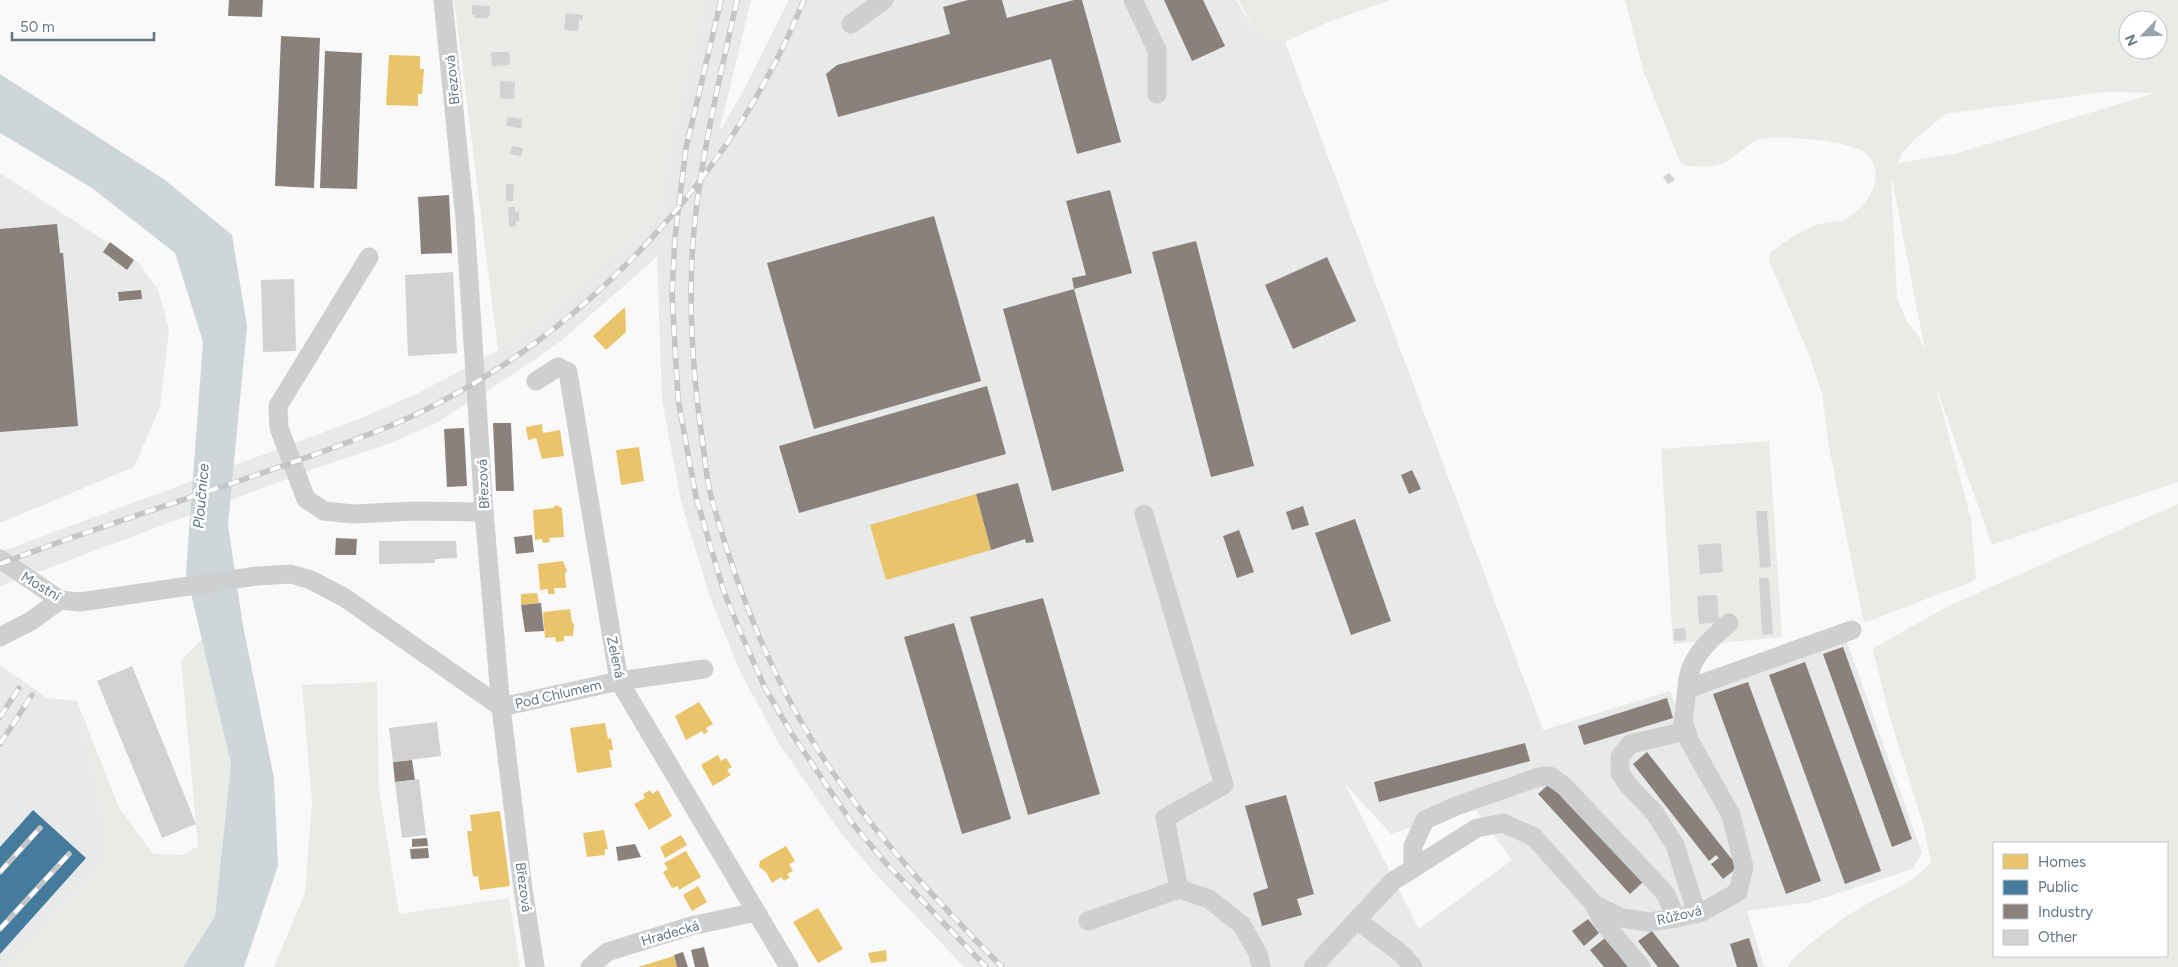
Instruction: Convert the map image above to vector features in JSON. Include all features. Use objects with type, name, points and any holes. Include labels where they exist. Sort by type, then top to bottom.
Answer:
[{"type":"street","name":"Březová","points":[[443,0],[466,219],[484,512],[501,707],[523,889],[535,967]]},
{"type":"street","points":[[851,24],[884,0]]},
{"type":"street","points":[[1133,0],[1157,50],[1157,94]]},
{"type":"street","points":[[369,257],[278,406],[279,428],[306,499],[324,511],[353,514],[415,511],[484,512]]},
{"type":"street","name":"Zelená","points":[[536,381],[558,367],[568,372],[619,681],[789,967]]},
{"type":"street","points":[[1144,514],[1224,784],[1165,818],[1179,889]]},
{"type":"street","name":"Mostní","points":[[0,559],[60,600],[80,602],[257,576],[291,574],[311,580],[331,590],[501,707]]},
{"type":"street","points":[[0,638],[31,621],[60,600]]},
{"type":"street","name":"Růžová","points":[[1313,967],[1393,881],[1477,828],[1503,823],[1534,837],[1594,904],[1622,918],[1649,922],[1697,914],[1738,892],[1744,866],[1731,815],[1690,742],[1683,722],[1687,675],[1706,643],[1729,623]]},
{"type":"street","points":[[1687,689],[1852,630]]},
{"type":"street","name":"Pod Chlumem","points":[[501,707],[619,681],[704,669]]},
{"type":"street","points":[[1686,731],[1630,744],[1620,757],[1620,772],[1629,786],[1654,812],[1675,845],[1697,914]]},
{"type":"street","points":[[1412,869],[1413,846],[1425,820],[1466,803],[1550,776],[1564,786],[1665,893],[1676,918]]},
{"type":"street","points":[[1088,921],[1179,889],[1209,899],[1242,925],[1258,954],[1261,967]]},
{"type":"street","points":[[1594,904],[1602,921],[1641,967]]},
{"type":"street","name":"Hradecká","points":[[590,967],[607,952],[691,926],[756,912]]},
{"type":"street","points":[[1357,920],[1404,955],[1413,967]]},
{"type":"shaded area","points":[[454,0],[705,0],[670,145],[659,215],[544,319],[498,350]]},
{"type":"shaded area","points":[[705,0],[751,0],[719,132],[746,86],[789,0],[1236,0],[1258,34],[1285,42],[1543,730],[1670,691],[1675,703],[1846,639],[1922,853],[1912,869],[1811,902],[1747,911],[1764,967],[964,967],[873,871],[840,832],[778,742],[740,671],[710,597],[681,501],[662,400],[657,257],[561,341],[515,373],[436,423],[388,444],[316,468],[0,586],[0,552],[359,419],[416,394],[498,350],[544,319],[659,215],[670,145]],"holes":[[[1345,784],[1391,834],[1473,806],[1512,860],[1419,929]]]},
{"type":"shaded area","points":[[1238,0],[1391,0],[1326,23],[1285,42],[1276,42],[1258,34]]},
{"type":"shaded area","points":[[1625,0],[2178,0],[2178,482],[1992,545],[1935,384],[1971,519],[1976,578],[1971,582],[1866,622],[1863,620],[1828,442],[1822,393],[1810,357],[1769,260],[1771,252],[1801,232],[1813,226],[1846,219],[1862,206],[1873,190],[1875,172],[1873,163],[1867,154],[1860,149],[1847,145],[1779,137],[1757,140],[1719,165],[1699,167],[1681,164],[1644,73]],"holes":[[[2104,92],[2155,93],[1955,154],[1897,163],[1902,153],[1916,138],[1946,114]],[[1892,179],[1925,351],[1919,337],[1906,320],[1897,298]]]},
{"type":"shaded area","points":[[0,173],[139,263],[158,290],[169,329],[160,407],[134,467],[0,523]]},
{"type":"shaded area","points":[[1769,441],[1782,637],[1711,644],[1701,641],[1673,644],[1661,449]]},
{"type":"shaded area","points":[[2178,504],[2178,967],[1788,967],[1797,955],[1837,923],[1859,908],[1893,891],[1917,876],[1931,862],[1923,824],[1890,718],[1874,648],[1946,607]]},
{"type":"shaded area","points":[[202,639],[231,764],[215,916],[183,967],[6,967],[104,862],[106,832],[77,701],[119,808],[153,854],[182,855],[198,846],[181,661]]},
{"type":"shaded area","points":[[0,665],[47,698],[77,701],[106,832],[104,862],[6,967],[0,967]]},
{"type":"shaded area","points":[[377,682],[379,789],[399,914],[509,898],[520,967],[274,967],[305,893],[312,802],[302,685]]},
{"type":"water","name":"Ploučnice","points":[[0,74],[165,180],[232,235],[247,326],[228,525],[243,626],[274,778],[278,866],[244,967],[183,967],[215,916],[231,764],[186,572],[203,342],[175,253],[92,188],[0,133]]},
{"type":"building: Homes","points":[[389,55],[420,56],[420,69],[424,69],[422,94],[418,94],[418,106],[386,105]]},
{"type":"building: Homes","points":[[625,307],[626,332],[606,350],[593,336]]},
{"type":"building: Homes","points":[[542,424],[543,433],[560,430],[564,456],[542,459],[536,438],[528,440],[526,427]]},
{"type":"building: Homes","points":[[639,447],[644,481],[621,485],[616,450]]},
{"type":"building: Homes","points":[[976,494],[991,550],[886,580],[870,525]]},
{"type":"building: Homes","points":[[556,505],[562,508],[564,537],[549,538],[550,542],[543,543],[542,539],[535,540],[533,510],[553,508]]},
{"type":"building: Homes","points":[[563,561],[567,571],[565,574],[566,588],[554,588],[555,594],[548,594],[548,589],[540,590],[538,564]]},
{"type":"building: Homes","points":[[537,593],[539,603],[521,605],[521,594]]},
{"type":"building: Homes","points":[[570,609],[574,624],[573,636],[564,636],[564,641],[556,642],[555,637],[545,638],[543,612]]},
{"type":"building: Homes","points":[[699,702],[713,724],[706,728],[708,732],[704,734],[702,731],[686,740],[675,716]]},
{"type":"building: Homes","points":[[605,723],[608,739],[611,738],[613,750],[609,750],[612,767],[577,773],[570,728]]},
{"type":"building: Homes","points":[[718,755],[721,761],[726,758],[732,767],[727,770],[731,775],[713,786],[701,765]]},
{"type":"building: Homes","points":[[650,790],[652,794],[658,790],[672,816],[649,830],[634,804],[645,798],[643,794]]},
{"type":"building: Homes","points":[[500,811],[510,886],[480,890],[478,876],[473,877],[467,831],[472,831],[470,815]]},
{"type":"building: Homes","points":[[604,830],[608,849],[605,849],[605,855],[587,857],[583,833]]},
{"type":"building: Homes","points":[[681,835],[687,845],[665,858],[660,847]]},
{"type":"building: Homes","points":[[786,846],[795,861],[789,864],[793,871],[787,874],[790,877],[784,881],[781,877],[772,883],[766,872],[759,867],[760,861]]},
{"type":"building: Homes","points":[[686,851],[701,877],[679,890],[678,886],[672,888],[663,872],[668,869],[664,863]]},
{"type":"building: Homes","points":[[698,886],[707,902],[692,911],[683,895]]},
{"type":"building: Homes","points":[[818,908],[843,949],[818,963],[793,922]]},
{"type":"building: Homes","points":[[886,950],[887,961],[871,963],[868,953]]},
{"type":"building: Homes","points":[[674,956],[677,967],[638,967]]},
{"type":"building: Public","points":[[33,810],[86,858],[0,954],[0,847]]},
{"type":"building: Industry","points":[[229,0],[263,0],[262,17],[228,16]]},
{"type":"building: Industry","points":[[968,0],[1002,0],[1007,18],[1074,0],[1082,0],[1121,142],[1077,154],[1051,59],[838,117],[826,74],[837,65],[950,34],[943,7]]},
{"type":"building: Industry","points":[[1164,0],[1203,0],[1225,46],[1192,61]]},
{"type":"building: Industry","points":[[281,36],[320,38],[314,188],[275,186]]},
{"type":"building: Industry","points":[[325,51],[362,53],[357,189],[320,188]]},
{"type":"building: Industry","points":[[1110,190],[1132,273],[1074,289],[1072,278],[1086,275],[1066,201]]},
{"type":"building: Industry","points":[[449,195],[452,253],[421,254],[418,197]]},
{"type":"building: Industry","points":[[934,216],[981,381],[814,429],[767,263]]},
{"type":"building: Industry","points":[[57,224],[60,253],[63,253],[78,426],[0,432],[0,229]]},
{"type":"building: Industry","points":[[1196,241],[1254,466],[1211,477],[1152,252]]},
{"type":"building: Industry","points":[[110,242],[134,260],[127,270],[103,252]]},
{"type":"building: Industry","points":[[1327,257],[1356,321],[1293,349],[1265,285]]},
{"type":"building: Industry","points":[[1074,289],[1124,471],[1052,491],[1003,309]]},
{"type":"building: Industry","points":[[141,290],[142,299],[119,301],[118,292]]},
{"type":"building: Industry","points":[[987,386],[1006,454],[799,513],[779,446]]},
{"type":"building: Industry","points":[[493,423],[511,423],[514,491],[496,491]]},
{"type":"building: Industry","points":[[464,428],[467,486],[447,487],[444,429]]},
{"type":"building: Industry","points":[[1412,470],[1421,489],[1409,494],[1401,475]]},
{"type":"building: Industry","points":[[1018,483],[1034,542],[1026,543],[1025,539],[991,550],[976,494]]},
{"type":"building: Industry","points":[[1303,506],[1309,525],[1292,530],[1286,512]]},
{"type":"building: Industry","points":[[1355,519],[1391,621],[1351,635],[1315,533]]},
{"type":"building: Industry","points":[[1239,530],[1254,572],[1237,578],[1223,536]]},
{"type":"building: Industry","points":[[532,535],[534,552],[516,554],[514,537]]},
{"type":"building: Industry","points":[[336,538],[357,539],[356,555],[335,555]]},
{"type":"building: Industry","points":[[1043,598],[1100,794],[1028,815],[970,617]]},
{"type":"building: Industry","points":[[541,603],[544,631],[525,632],[521,605]]},
{"type":"building: Industry","points":[[954,623],[1011,819],[962,834],[904,637]]},
{"type":"building: Industry","points":[[1843,647],[1912,839],[1892,847],[1823,654]]},
{"type":"building: Industry","points":[[1805,662],[1881,871],[1845,884],[1769,675]]},
{"type":"building: Industry","points":[[1748,682],[1821,881],[1786,894],[1713,694]]},
{"type":"building: Industry","points":[[1667,698],[1673,718],[1584,745],[1578,726]]},
{"type":"building: Industry","points":[[1525,743],[1530,761],[1379,802],[1374,782]]},
{"type":"building: Industry","points":[[1647,752],[1738,867],[1723,879],[1711,864],[1719,858],[1716,855],[1709,861],[1633,764]]},
{"type":"building: Industry","points":[[412,760],[415,780],[395,782],[393,762]]},
{"type":"building: Industry","points":[[1551,782],[1643,882],[1630,894],[1538,794]]},
{"type":"building: Industry","points":[[1286,795],[1314,894],[1297,899],[1302,915],[1262,926],[1253,893],[1268,888],[1245,806]]},
{"type":"building: Industry","points":[[427,838],[428,846],[412,847],[412,839]]},
{"type":"building: Industry","points":[[635,844],[641,857],[618,861],[616,847]]},
{"type":"building: Industry","points":[[428,848],[429,858],[411,859],[410,849]]},
{"type":"building: Industry","points":[[1588,919],[1599,933],[1584,946],[1572,931]]},
{"type":"building: Industry","points":[[1652,931],[1680,967],[1658,967],[1638,941]]},
{"type":"building: Industry","points":[[1605,938],[1628,967],[1604,967],[1590,950]]},
{"type":"building: Industry","points":[[1749,938],[1758,967],[1737,967],[1730,944]]},
{"type":"building: Industry","points":[[704,947],[709,967],[695,967],[691,950]]},
{"type":"building: Industry","points":[[683,952],[688,967],[677,967],[674,955]]},
{"type":"building: Other","points":[[472,5],[490,6],[490,16],[488,15],[488,18],[475,18],[475,15],[472,15]]},
{"type":"building: Other","points":[[566,13],[583,15],[582,20],[579,19],[578,31],[564,30]]},
{"type":"building: Other","points":[[491,52],[509,52],[510,65],[492,66]]},
{"type":"building: Other","points":[[500,81],[515,82],[514,99],[500,98]]},
{"type":"building: Other","points":[[508,117],[522,119],[521,128],[506,126]]},
{"type":"building: Other","points":[[512,146],[523,148],[521,156],[510,154]]},
{"type":"building: Other","points":[[1669,173],[1675,180],[1668,184],[1663,177]]},
{"type":"building: Other","points":[[506,184],[514,184],[513,201],[506,201]]},
{"type":"building: Other","points":[[508,207],[515,207],[515,212],[519,212],[519,221],[516,221],[516,226],[509,226]]},
{"type":"building: Other","points":[[453,272],[457,353],[408,356],[405,275]]},
{"type":"building: Other","points":[[294,279],[296,351],[263,352],[261,280]]},
{"type":"building: Other","points":[[1756,511],[1767,511],[1771,567],[1760,568]]},
{"type":"building: Other","points":[[379,541],[456,541],[457,558],[435,559],[435,563],[379,564]]},
{"type":"building: Other","points":[[1721,543],[1723,572],[1700,574],[1698,545]]},
{"type":"building: Other","points":[[1759,578],[1769,578],[1773,634],[1762,635]]},
{"type":"building: Other","points":[[1717,595],[1719,622],[1699,624],[1697,596]]},
{"type":"building: Other","points":[[1685,628],[1686,640],[1674,641],[1674,629]]},
{"type":"building: Other","points":[[132,666],[196,824],[162,838],[97,681]]},
{"type":"building: Other","points":[[437,722],[441,756],[393,762],[389,728]]},
{"type":"building: Other","points":[[419,779],[426,835],[402,838],[395,782]]},
{"type":"railway","points":[[721,0],[686,148],[675,237],[672,293],[678,399],[696,497],[724,592],[765,688],[792,734],[852,823],[884,861],[986,967]]},
{"type":"railway","points":[[737,0],[698,192],[691,275],[693,357],[711,496],[746,605],[777,675],[813,742],[872,825],[935,898],[1002,967]]},
{"type":"railway","points":[[0,564],[388,427],[471,385],[533,345],[590,298],[644,246],[693,190],[736,130],[773,66],[804,0]]},
{"type":"railway","points":[[0,717],[19,688]]},
{"type":"railway","points":[[0,744],[32,695]]},
{"type":"railway","points":[[0,872],[40,828]]},
{"type":"railway","points":[[0,929],[69,854]]}]
